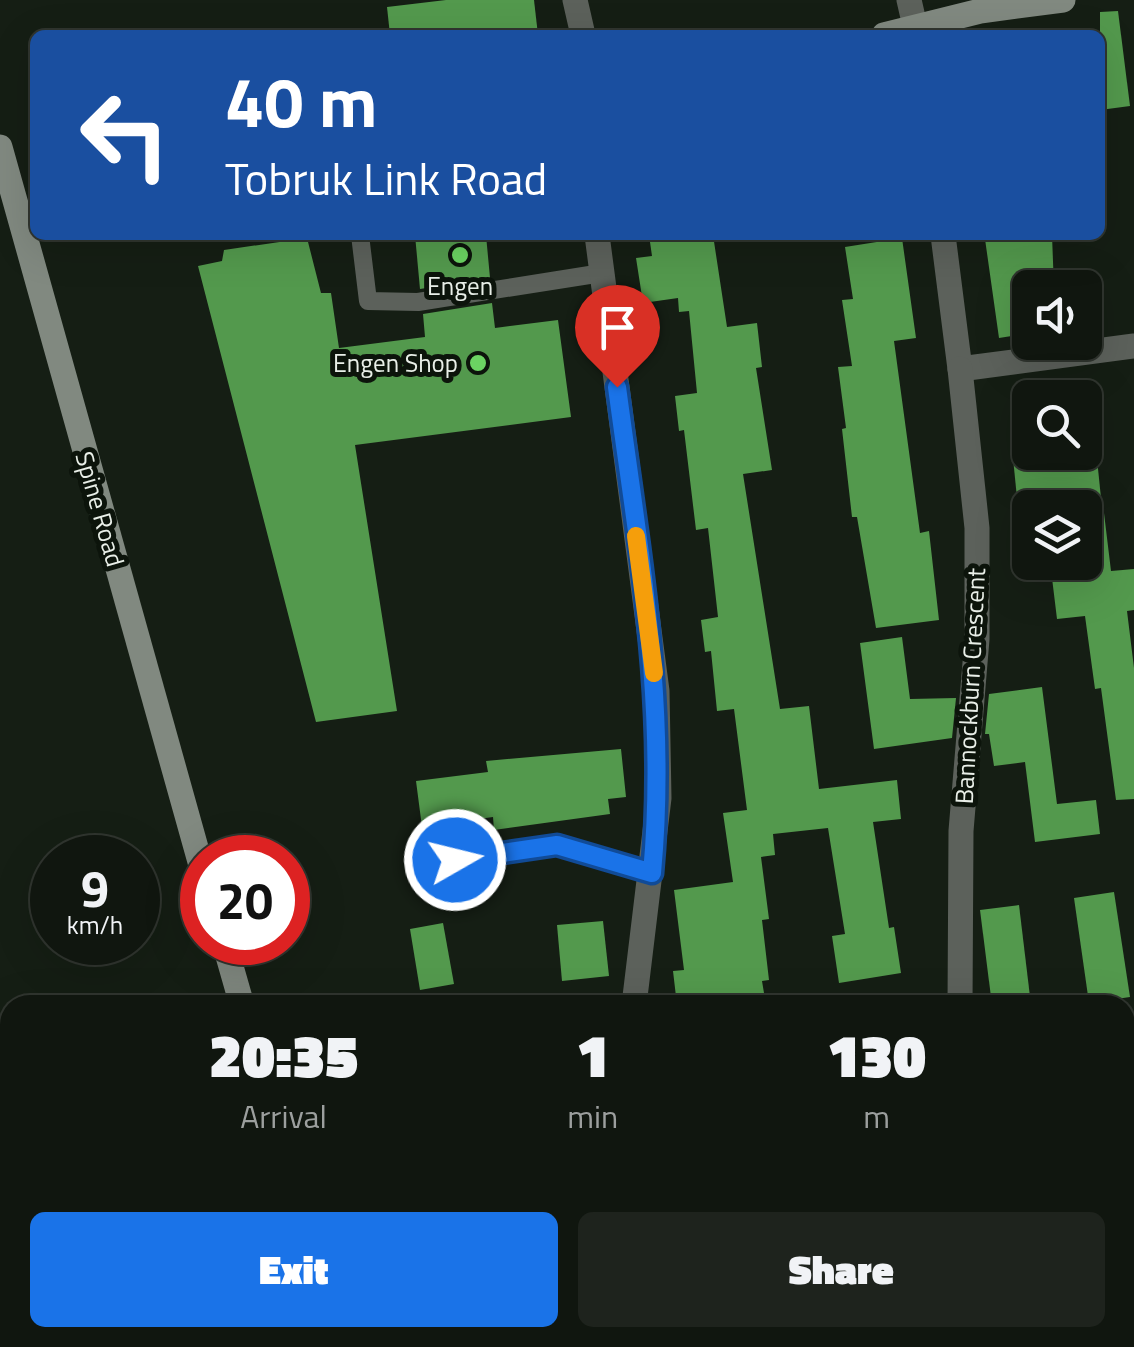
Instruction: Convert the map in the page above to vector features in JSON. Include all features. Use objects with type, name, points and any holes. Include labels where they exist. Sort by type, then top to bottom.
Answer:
[{"type":"main road","points":[[913,20],[1063,0]]},
{"type":"main road","name":"Spine Road","points":[[0,148],[30,228]]},
{"type":"main road","name":"Spine Road","points":[[34,240],[193,835]]},
{"type":"main road","points":[[231,965],[239,995]]},
{"type":"street","points":[[575,0],[582,30]]},
{"type":"street","points":[[597,240],[656,691],[659,798],[635,995]]},
{"type":"street","name":"Bannockburn Crescent","points":[[945,240],[977,528],[977,619],[962,831],[960,995]]},
{"type":"street","points":[[960,368],[1134,346]]},
{"type":"lane","points":[[361,240],[368,301],[418,302],[602,274]]},
{"type":"lane","points":[[455,860],[557,845],[652,873]]},
{"type":"building","points":[[446,0],[534,0],[537,30],[389,30],[387,7]]},
{"type":"building","points":[[1118,11],[1130,106],[1105,109],[1105,30],[1100,30],[1100,12]]},
{"type":"building","points":[[308,240],[321,293],[331,293],[339,348],[425,337],[423,314],[492,303],[495,328],[558,320],[571,417],[355,445],[397,711],[316,722],[198,266],[222,261],[224,250]]},
{"type":"building","points":[[415,240],[486,240],[490,278],[420,289]]},
{"type":"building","points":[[650,240],[714,240],[727,327],[757,323],[762,367],[756,368],[772,470],[743,474],[780,709],[809,706],[819,789],[897,780],[901,819],[873,822],[889,928],[894,927],[901,973],[839,983],[832,936],[845,934],[828,828],[773,834],[775,855],[761,857],[769,919],[762,920],[769,980],[762,981],[764,995],[676,995],[673,971],[684,970],[674,890],[733,882],[723,813],[747,810],[734,709],[717,711],[711,651],[705,652],[701,620],[718,617],[708,528],[696,530],[684,430],[679,431],[675,396],[697,393],[689,311],[679,312],[678,298],[643,303],[636,258],[652,256]]},
{"type":"building","points":[[902,240],[916,338],[894,341],[920,533],[929,531],[939,620],[876,628],[857,517],[852,517],[842,429],[846,428],[838,367],[852,366],[842,300],[853,299],[845,247]]},
{"type":"building","points":[[985,240],[1052,240],[1053,270],[1012,270],[1012,336],[999,338]]},
{"type":"building","points":[[1014,470],[1098,470],[1100,490],[1016,490]]},
{"type":"building","points":[[1102,513],[1111,571],[1134,569],[1134,610],[1127,611],[1134,668],[1134,799],[1116,800],[1101,688],[1095,689],[1085,616],[1057,619],[1052,580],[1102,580]]},
{"type":"building","points":[[902,637],[910,699],[956,698],[952,738],[874,749],[860,643]]},
{"type":"building","points":[[1042,687],[1057,804],[1096,800],[1100,834],[1035,842],[1025,762],[994,766],[989,734],[985,734],[989,694]]},
{"type":"building","points":[[621,749],[626,797],[608,799],[610,814],[494,830],[493,817],[422,827],[416,781],[488,772],[486,761]]},
{"type":"building","points":[[1114,892],[1130,995],[1088,995],[1074,898]]},
{"type":"building","points":[[1019,905],[1030,995],[991,995],[980,910]]},
{"type":"building","points":[[603,921],[609,976],[562,981],[557,925]]},
{"type":"building","points":[[443,923],[454,984],[420,990],[410,929]]},
{"type":"slow traffic","points":[[636,536],[654,673]]},
{"type":"place","name":"Engen","points":[[460,255]]},
{"type":"place","name":"Engen Shop","points":[[478,363]]},
{"type":"route","points":[[455,860],[557,845],[652,873],[659,798],[656,691],[617,387]]}]
